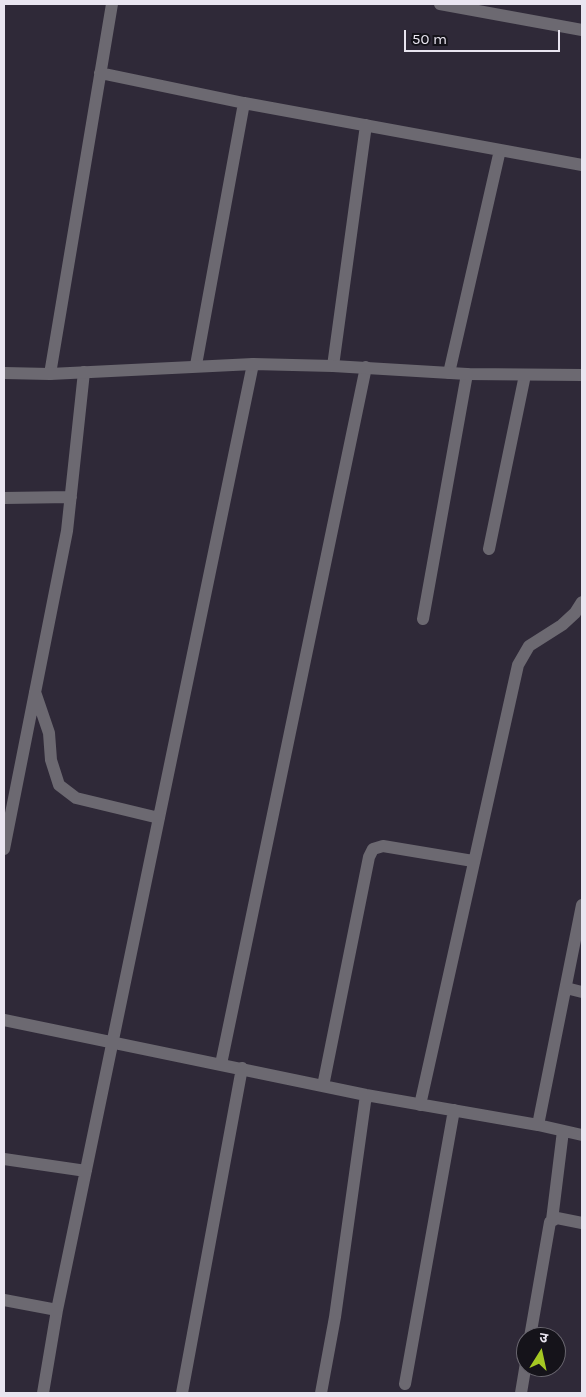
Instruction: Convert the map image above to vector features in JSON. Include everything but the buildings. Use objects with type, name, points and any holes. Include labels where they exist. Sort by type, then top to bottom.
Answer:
[{"type":"street","points":[[50,374],[112,4]]},
{"type":"street","points":[[440,4],[497,9],[582,30]]},
{"type":"street","points":[[100,73],[244,103],[582,165]]},
{"type":"street","points":[[196,365],[244,103]]},
{"type":"street","points":[[333,366],[366,125]]},
{"type":"street","points":[[449,373],[500,150]]},
{"type":"street","points":[[4,373],[50,374],[196,365],[253,364],[333,366],[467,374],[582,375]]},
{"type":"street","points":[[43,1393],[57,1310],[253,364]]},
{"type":"street","points":[[221,1064],[366,368]]},
{"type":"street","points":[[4,849],[67,531],[84,372]]},
{"type":"street","points":[[423,619],[467,374]]},
{"type":"street","points":[[489,549],[525,375]]},
{"type":"street","points":[[4,498],[71,497]]},
{"type":"street","points":[[420,1105],[518,665],[529,646],[562,625],[575,613],[582,602]]},
{"type":"street","points":[[35,692],[49,733],[51,760],[59,785],[76,798],[159,818]]},
{"type":"street","points":[[323,1086],[369,857],[373,849],[383,846],[473,861]]},
{"type":"street","points":[[538,1125],[582,905]]},
{"type":"street","points":[[566,988],[582,992]]},
{"type":"street","points":[[4,1020],[366,1095],[538,1125],[582,1135]]},
{"type":"street","points":[[182,1393],[242,1068]]},
{"type":"street","points":[[321,1393],[335,1317],[366,1095]]},
{"type":"street","points":[[405,1384],[454,1110]]},
{"type":"street","points":[[532,1327],[552,1220],[563,1131]]},
{"type":"street","points":[[4,1159],[86,1172]]},
{"type":"street","points":[[552,1220],[557,1218],[582,1223]]},
{"type":"street","points":[[4,1300],[57,1310]]},
{"type":"street","points":[[521,1393],[524,1377]]}]
